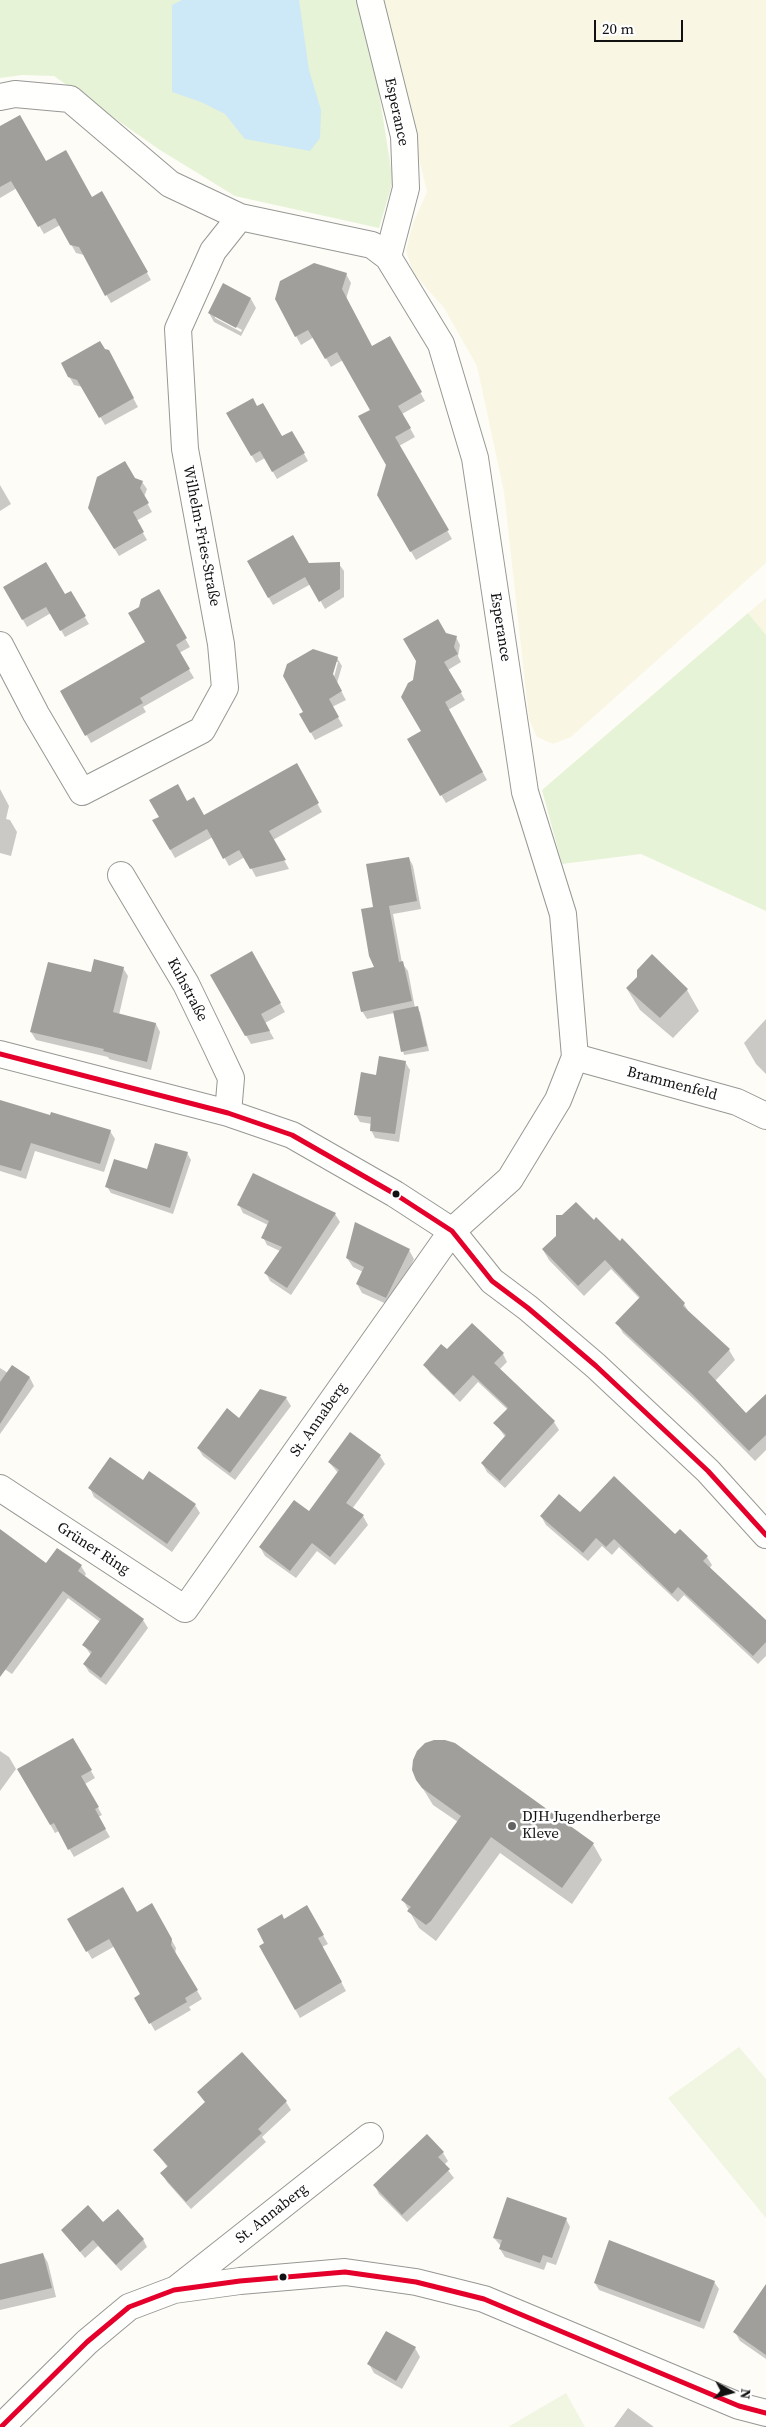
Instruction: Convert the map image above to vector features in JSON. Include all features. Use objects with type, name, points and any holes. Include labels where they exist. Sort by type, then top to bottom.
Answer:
[{"type":"street","name":"Esperance","points":[[370,0],[404,136],[406,188],[388,257],[441,344],[475,458],[525,792],[563,914],[575,1057],[558,1100],[510,1179],[452,1231]]},
{"type":"street","points":[[0,97],[14,94],[70,99],[170,184],[240,217],[372,245],[388,257]]},
{"type":"street","name":"Wilhelm-Fries-Straße","points":[[0,645],[36,714],[82,792],[202,730],[225,688],[221,644],[185,449],[178,329],[213,251],[240,217]]},
{"type":"street","name":"Kuhstraße","points":[[121,875],[186,984],[231,1078],[228,1113]]},
{"type":"street","points":[[0,1054],[228,1113],[292,1135],[395,1194],[452,1231],[492,1281],[528,1308],[596,1366],[708,1471],[766,1535]]},
{"type":"street","name":"Brammenfeld","points":[[575,1057],[737,1102],[766,1116]]},
{"type":"street","name":"St. Annaberg","points":[[185,1609],[452,1231]]},
{"type":"street","name":"Grüner Ring","points":[[0,1488],[185,1609]]},
{"type":"street","name":"St. Annaberg","points":[[174,2290],[370,2136]]},
{"type":"street","points":[[1,2427],[87,2342],[129,2307],[174,2290],[240,2281],[345,2272],[416,2282],[484,2299],[739,2406],[766,2413]]},
{"type":"shaded area","points":[[381,0],[766,0],[766,563],[571,737],[553,744],[537,737],[529,719],[504,492],[477,366],[444,308],[414,274],[406,251],[413,223],[427,192]]},
{"type":"shaded area","points":[[766,598],[766,635],[748,613]]},
{"type":"green space","points":[[0,0],[357,0],[379,93],[393,181],[379,228],[235,196],[160,150],[54,76],[22,75],[0,78]]},
{"type":"green space","points":[[748,613],[766,635],[766,911],[641,854],[562,864],[542,790]]},
{"type":"green space","points":[[739,2047],[766,2079],[766,2218],[668,2098]]},
{"type":"green space","points":[[566,2393],[585,2427],[508,2427]]},
{"type":"water","points":[[182,0],[299,0],[309,70],[321,110],[320,138],[310,151],[245,139],[225,114],[201,102],[172,92],[172,5]]},
{"type":"building","points":[[20,115],[46,161],[66,150],[92,197],[102,191],[148,272],[105,296],[79,247],[70,245],[55,218],[38,227],[11,181],[0,187],[0,126]]},
{"type":"building","points":[[314,263],[347,273],[342,289],[372,346],[390,336],[422,392],[398,406],[411,428],[395,437],[449,530],[410,552],[377,495],[386,465],[358,416],[370,410],[337,352],[325,359],[308,330],[295,337],[275,299],[280,281]]},
{"type":"building","points":[[223,283],[251,298],[236,328],[208,313]]},
{"type":"building","points":[[100,341],[105,349],[109,350],[134,398],[99,418],[77,380],[68,377],[61,363]]},
{"type":"building","points":[[253,398],[257,406],[263,403],[282,436],[292,431],[305,453],[272,472],[260,451],[251,456],[226,413]]},
{"type":"building","points":[[125,461],[135,478],[143,481],[140,488],[149,503],[133,512],[144,532],[114,549],[88,508],[97,477]]},
{"type":"building","points":[[293,535],[309,563],[340,562],[340,589],[319,602],[305,577],[268,598],[247,561]]},
{"type":"building","points":[[46,562],[65,594],[71,591],[86,616],[60,631],[46,607],[22,620],[3,587]]},
{"type":"building","points":[[159,589],[187,638],[176,645],[190,669],[140,698],[143,703],[85,736],[60,691],[145,642],[128,613],[139,607],[141,599]]},
{"type":"building","points":[[438,619],[446,633],[457,636],[454,647],[458,654],[444,662],[462,692],[445,702],[483,772],[440,796],[407,739],[421,731],[401,697],[408,683],[413,680],[416,661],[403,639]]},
{"type":"building","points":[[313,649],[338,657],[333,674],[342,691],[329,699],[339,717],[310,733],[299,714],[303,712],[283,676],[287,664]]},
{"type":"building","points":[[297,763],[319,803],[269,831],[286,860],[250,869],[239,850],[223,859],[207,829],[170,850],[152,820],[159,817],[149,800],[178,784],[187,801],[194,797],[204,815]]},
{"type":"building","points":[[409,857],[417,901],[389,906],[399,962],[403,961],[412,1001],[361,1012],[352,972],[374,967],[369,956],[361,909],[373,907],[366,864]]},
{"type":"building","points":[[252,951],[281,1003],[261,1014],[270,1031],[245,1036],[210,975]]},
{"type":"building","points":[[652,954],[688,989],[660,1018],[626,988],[637,977],[637,970]]},
{"type":"building","points":[[94,959],[124,967],[113,1012],[156,1023],[147,1062],[103,1051],[104,1049],[30,1032],[48,962],[91,972]]},
{"type":"building","points":[[418,1006],[427,1046],[401,1052],[393,1011]]},
{"type":"building","points":[[379,1056],[406,1061],[395,1134],[370,1131],[371,1117],[354,1115],[361,1072],[376,1075]]},
{"type":"building","points":[[0,1100],[50,1115],[51,1112],[111,1130],[100,1164],[31,1143],[21,1171],[0,1165]]},
{"type":"building","points":[[155,1143],[188,1152],[170,1208],[105,1187],[114,1159],[147,1169]]},
{"type":"building","points":[[253,1173],[336,1213],[287,1288],[264,1273],[282,1247],[261,1238],[269,1221],[237,1205]]},
{"type":"building","points":[[576,1202],[594,1220],[596,1217],[620,1241],[622,1238],[685,1303],[683,1306],[730,1349],[708,1372],[746,1413],[766,1394],[766,1435],[749,1451],[691,1393],[615,1323],[640,1297],[605,1260],[578,1286],[542,1249],[556,1236],[556,1215],[562,1215]]},
{"type":"building","points":[[355,1222],[410,1249],[386,1298],[356,1284],[364,1267],[346,1258]]},
{"type":"building","points":[[472,1323],[504,1353],[494,1363],[555,1421],[500,1481],[481,1463],[506,1435],[493,1423],[508,1408],[473,1375],[454,1395],[423,1365],[441,1344],[447,1349]]},
{"type":"building","points":[[12,1365],[30,1377],[0,1424],[0,1382]]},
{"type":"building","points":[[260,1389],[287,1397],[230,1473],[197,1448],[227,1408],[239,1418]]},
{"type":"building","points":[[350,1432],[381,1455],[346,1503],[364,1515],[330,1557],[312,1543],[290,1571],[259,1547],[294,1500],[309,1511],[339,1470],[328,1462]]},
{"type":"building","points":[[110,1457],[143,1480],[149,1471],[196,1504],[167,1544],[88,1488]]},
{"type":"building","points":[[614,1476],[675,1534],[680,1529],[708,1556],[703,1561],[766,1620],[766,1642],[753,1656],[678,1587],[672,1594],[614,1539],[606,1547],[596,1538],[583,1553],[540,1516],[559,1494],[580,1512]]},
{"type":"building","points":[[0,1529],[46,1563],[57,1548],[82,1565],[78,1571],[144,1619],[101,1678],[83,1664],[92,1652],[82,1645],[101,1619],[63,1591],[0,1677]]},
{"type":"building","points":[[73,1738],[92,1770],[81,1776],[99,1807],[95,1809],[106,1829],[68,1850],[54,1823],[50,1825],[17,1769]]},
{"type":"building","name":"DJH Jugendherberge Kleve","points":[[434,1740],[445,1740],[455,1743],[594,1843],[562,1888],[491,1837],[431,1921],[426,1925],[407,1911],[411,1907],[401,1900],[461,1816],[422,1788],[412,1770],[413,1760],[417,1751],[425,1743]]},
{"type":"building","points":[[123,1887],[137,1912],[152,1903],[172,1939],[171,1945],[198,1990],[185,1998],[187,2002],[149,2024],[134,1998],[140,1994],[109,1939],[86,1952],[67,1919]]},
{"type":"building","points":[[307,1905],[324,1935],[318,1938],[342,1982],[295,2010],[259,1946],[264,1943],[257,1929],[282,1914],[284,1919]]},
{"type":"building","points":[[242,2052],[287,2101],[258,2129],[262,2133],[186,2202],[160,2173],[168,2166],[153,2150],[205,2102],[197,2092]]},
{"type":"building","points":[[427,2134],[444,2152],[438,2157],[450,2169],[402,2215],[373,2185]]},
{"type":"building","points":[[507,2197],[567,2218],[552,2258],[543,2255],[540,2263],[499,2249],[502,2240],[493,2238]]},
{"type":"building","points":[[88,2205],[103,2222],[118,2209],[144,2239],[116,2265],[93,2240],[80,2252],[61,2230]]},
{"type":"building","points":[[609,2240],[715,2281],[700,2322],[594,2283]]},
{"type":"building","points":[[43,2253],[52,2288],[0,2300],[0,2264]]},
{"type":"building","points":[[766,2284],[766,2355],[733,2332]]},
{"type":"building","points":[[386,2331],[416,2347],[396,2381],[367,2364]]},
{"type":"transit line","points":[[0,1054],[228,1113],[292,1135],[395,1194],[452,1231],[492,1281],[528,1308],[596,1366],[708,1471],[766,1535]]},
{"type":"transit line","points":[[1,2427],[87,2342],[129,2307],[174,2290],[240,2281],[345,2272],[416,2282],[484,2299],[739,2406],[766,2413]]},
{"type":"place","name":"DJH Jugendherberge Kleve","points":[[512,1826]]}]
